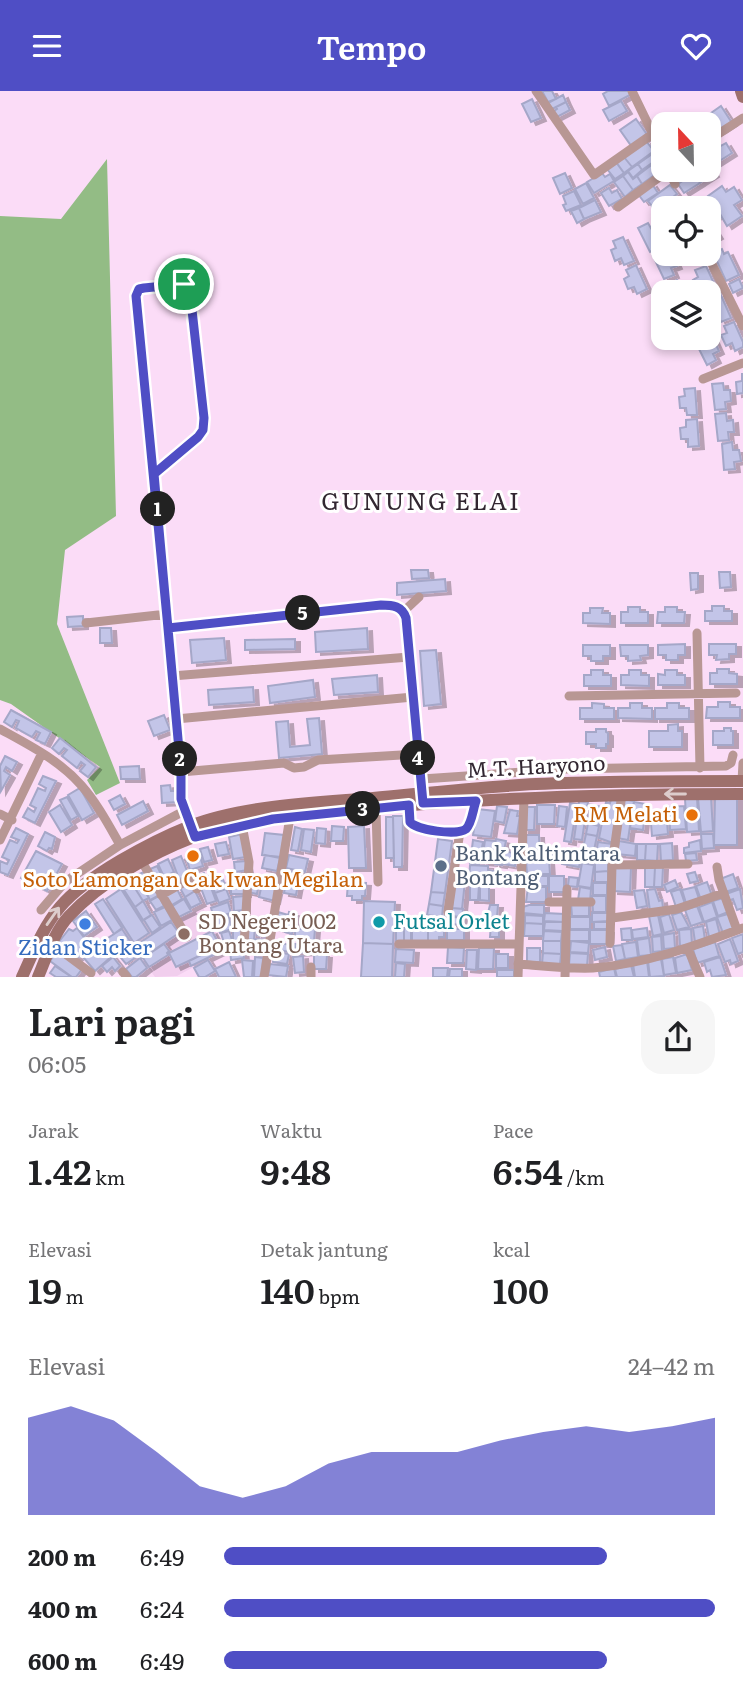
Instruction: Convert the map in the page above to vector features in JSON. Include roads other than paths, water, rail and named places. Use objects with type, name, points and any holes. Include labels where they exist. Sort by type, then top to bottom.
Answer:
[{"type":"main road","points":[[741,91],[743,97]]},
{"type":"main road","name":"M.T. Haryono","points":[[22,977],[47,925],[61,906],[112,866],[222,817],[281,807],[423,798],[536,784],[743,781]]},
{"type":"main road","name":"M.T. Haryono","points":[[38,977],[57,932],[69,916],[94,893],[193,831],[290,817],[409,805],[423,798],[476,801],[622,794],[743,794]]},
{"type":"street","points":[[537,91],[594,175],[651,135]]},
{"type":"street","points":[[632,91],[651,127]]},
{"type":"street","points":[[721,132],[743,118]]},
{"type":"street","points":[[618,207],[652,182]]},
{"type":"street","points":[[713,266],[743,326]]},
{"type":"street","points":[[154,474],[203,430],[204,418],[190,292],[189,287],[184,284],[144,288],[136,292],[184,811],[193,831]]},
{"type":"street","points":[[702,379],[743,363]]},
{"type":"street","points":[[404,611],[419,597]]},
{"type":"street","points":[[168,628],[381,605],[390,605],[404,611]]},
{"type":"street","points":[[404,611],[423,798]]},
{"type":"street","points":[[86,623],[167,614]]},
{"type":"street","points":[[697,633],[700,768]]},
{"type":"street","points":[[172,676],[409,657]]},
{"type":"street","points":[[569,696],[736,693]]},
{"type":"street","points":[[176,719],[413,697]]},
{"type":"street","points":[[0,729],[42,753],[81,785],[97,805],[120,845]]},
{"type":"street","points":[[0,840],[12,820],[42,753]]},
{"type":"street","points":[[181,772],[284,763],[294,768],[304,767],[318,760],[418,754]]},
{"type":"street","points":[[422,779],[567,769],[726,766],[731,763],[733,755]]},
{"type":"street","points":[[743,762],[743,781]]},
{"type":"street","points":[[610,943],[612,865],[622,794]]},
{"type":"street","points":[[518,977],[524,798]]},
{"type":"street","points":[[409,805],[410,822],[417,828],[460,831],[468,827],[476,801]]},
{"type":"street","points":[[376,808],[378,882]]},
{"type":"street","points":[[41,910],[60,885],[120,845],[184,811]]},
{"type":"street","points":[[0,814],[12,820]]},
{"type":"street","points":[[264,977],[290,817]]},
{"type":"street","points":[[242,825],[249,862],[244,946]]},
{"type":"street","points":[[447,912],[460,831]]},
{"type":"street","points":[[142,863],[187,937]]},
{"type":"street","points":[[612,865],[688,864]]},
{"type":"street","points":[[518,964],[566,972],[608,966],[688,949],[740,929],[724,893],[717,867]]},
{"type":"street","points":[[161,895],[188,880],[192,881],[197,889]]},
{"type":"street","points":[[566,972],[567,890]]},
{"type":"street","points":[[612,918],[677,909],[724,893]]},
{"type":"street","points":[[549,902],[591,902]]},
{"type":"street","points":[[52,944],[91,973]]},
{"type":"street","points":[[399,944],[518,944]]},
{"type":"street","points":[[688,949],[700,977]]},
{"type":"place","name":"RM Melati","points":[[692,815]]},
{"type":"place","name":"Soto Lamongan Cak Iwan Megilan","points":[[193,856]]},
{"type":"place","name":"Bank Kaltimtara Bontang","points":[[441,866]]},
{"type":"place","name":"Futsal Orlet","points":[[379,922]]},
{"type":"place","name":"Zidan Sticker","points":[[85,924]]},
{"type":"place","name":"SD Negeri 002 Bontang Utara","points":[[184,934]]},
{"type":"district","name":"GUNUNG ELAI","points":[[421,502]]}]
